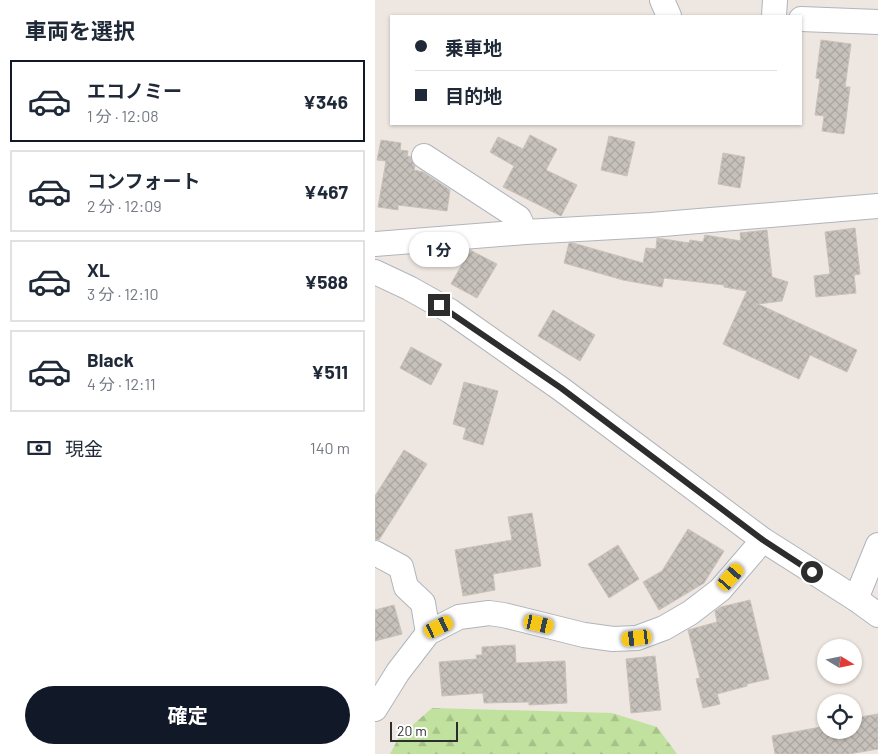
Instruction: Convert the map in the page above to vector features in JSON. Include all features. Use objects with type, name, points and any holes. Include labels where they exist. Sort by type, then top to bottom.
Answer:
[{"type":"street","points":[[662,0],[669,15]]},
{"type":"street","points":[[774,15],[775,0]]},
{"type":"street","points":[[802,19],[878,22]]},
{"type":"street","points":[[424,156],[519,218],[525,232]]},
{"type":"street","points":[[375,244],[525,232],[651,225],[878,206]]},
{"type":"street","points":[[375,272],[450,311],[561,388],[763,540],[878,615]]},
{"type":"street","points":[[375,709],[398,672],[428,633],[459,617],[489,613],[584,636],[613,639],[637,638],[657,631],[690,613],[720,590],[763,540]]},
{"type":"street","points":[[856,599],[878,545]]},
{"type":"street","points":[[375,553],[401,567],[406,588],[423,603],[428,633]]},
{"type":"green space","points":[[432,708],[612,713],[657,727],[677,754],[390,754],[399,737]]},
{"type":"building","points":[[821,40],[851,44],[845,87],[850,87],[844,134],[822,131],[824,116],[815,115],[820,79],[816,78]]},
{"type":"building","points":[[530,135],[557,149],[546,170],[577,185],[561,216],[503,187],[514,166],[490,152],[498,137],[523,149]]},
{"type":"building","points":[[609,136],[635,142],[627,176],[601,170]]},
{"type":"building","points":[[381,140],[401,143],[400,150],[408,151],[407,156],[411,157],[415,166],[414,170],[423,172],[450,190],[447,211],[398,205],[398,210],[378,207],[386,161],[377,160]]},
{"type":"building","points":[[723,153],[745,157],[740,188],[718,184]]},
{"type":"building","points":[[855,228],[860,274],[854,275],[856,293],[816,297],[814,276],[830,274],[825,232]]},
{"type":"building","points":[[767,230],[772,277],[788,282],[782,301],[758,304],[857,350],[847,372],[810,355],[799,379],[723,344],[747,291],[724,287],[724,285],[664,278],[662,287],[623,280],[564,263],[569,243],[643,263],[646,248],[656,249],[657,238],[689,243],[690,240],[703,242],[705,235],[741,241],[740,233]]},
{"type":"building","points":[[470,250],[497,264],[477,298],[451,284]]},
{"type":"building","points":[[553,310],[595,335],[580,361],[538,336]]},
{"type":"building","points":[[411,347],[442,364],[431,385],[400,368]]},
{"type":"building","points":[[464,382],[498,391],[483,445],[463,439],[466,428],[453,424]]},
{"type":"building","points":[[404,450],[427,464],[379,540],[375,539],[375,496]]},
{"type":"building","points":[[532,513],[541,566],[493,574],[495,590],[463,596],[455,550],[512,540],[508,517]]},
{"type":"building","points":[[688,529],[724,551],[704,583],[659,610],[643,582],[662,571]]},
{"type":"building","points":[[618,545],[639,579],[609,598],[588,564]]},
{"type":"building","points":[[750,600],[769,679],[717,694],[720,704],[703,708],[696,679],[700,678],[688,630],[717,622],[715,611],[721,607]]},
{"type":"building","points":[[394,605],[402,634],[375,641],[375,610]]},
{"type":"building","points":[[515,645],[516,663],[565,661],[567,703],[529,705],[529,702],[484,703],[483,693],[442,696],[439,662],[477,659],[476,655],[482,655],[482,647]]},
{"type":"building","points":[[655,656],[661,710],[631,713],[626,659]]},
{"type":"building","points":[[878,714],[878,749],[849,754],[775,754],[772,736],[817,728],[817,739],[862,739],[862,717]]},
{"type":"route","points":[[439,305],[561,388],[763,540],[812,572]]}]
